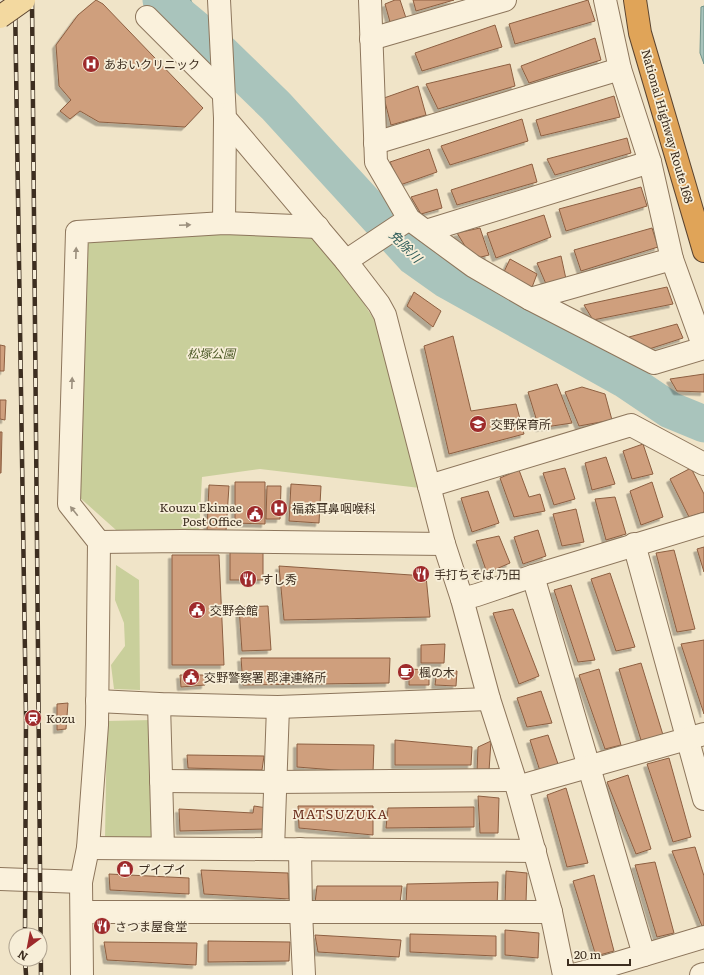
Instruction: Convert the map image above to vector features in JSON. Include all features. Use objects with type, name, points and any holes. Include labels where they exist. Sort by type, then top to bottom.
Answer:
[{"type":"highway","name":"National Highway Route 168","points":[[635,0],[640,33],[704,251]]},
{"type":"main road","points":[[0,17],[24,0]]},
{"type":"street","points":[[370,0],[376,162],[417,225],[473,266],[530,299],[654,363],[704,348],[672,259],[650,162],[620,69],[605,0]]},
{"type":"street","points":[[371,39],[505,0]]},
{"type":"street","points":[[220,9],[225,118],[224,223]]},
{"type":"street","points":[[147,17],[223,87]]},
{"type":"street","points":[[375,143],[620,69]]},
{"type":"street","points":[[225,118],[346,261],[379,304],[385,315],[444,544],[462,599],[490,700],[516,783],[535,851],[551,912],[564,975]]},
{"type":"street","points":[[346,261],[368,246],[417,225],[650,162]]},
{"type":"street","points":[[82,975],[81,882],[88,848],[97,725],[99,542],[69,504],[77,232],[224,223],[318,227]]},
{"type":"street","points":[[530,299],[672,259]]},
{"type":"street","points":[[429,486],[631,425],[704,464]]},
{"type":"street","points":[[462,599],[634,544],[704,524]]},
{"type":"street","points":[[99,542],[182,541],[444,544]]},
{"type":"street","points":[[634,544],[696,736],[704,799]]},
{"type":"street","points":[[533,576],[644,955]]},
{"type":"street","points":[[97,700],[159,704],[278,707],[490,700]]},
{"type":"street","points":[[159,704],[163,848]]},
{"type":"street","points":[[273,849],[278,707]]},
{"type":"street","points":[[161,781],[516,783],[588,766],[696,736]]},
{"type":"street","points":[[88,848],[535,851]]},
{"type":"street","points":[[300,849],[304,975]]},
{"type":"street","points":[[0,879],[81,882]]},
{"type":"street","points":[[82,912],[551,912]]},
{"type":"street","points":[[573,975],[605,971],[644,955],[704,937]]},
{"type":"green space","name":"松塚公園","points":[[231,230],[312,234],[342,269],[380,329],[420,488],[260,469],[202,477],[199,533],[116,530],[78,496],[88,236]]},
{"type":"green space","points":[[116,565],[139,580],[140,690],[114,689],[111,665],[125,646],[124,623],[115,600]]},
{"type":"green space","points":[[153,720],[152,840],[105,839],[107,721]]},
{"type":"water","points":[[704,6],[704,64],[700,53],[701,7]]},
{"type":"water","points":[[685,414],[704,421],[704,431],[702,430]]},
{"type":"building","points":[[96,0],[103,4],[203,108],[185,127],[99,122],[80,111],[70,119],[60,111],[71,100],[59,86],[56,45],[78,15]]},
{"type":"building","points":[[395,0],[400,0],[406,18],[390,22],[385,4]]},
{"type":"building","points":[[413,0],[454,0],[416,11]]},
{"type":"building","points":[[588,0],[595,21],[515,44],[509,24]]},
{"type":"building","points":[[495,25],[502,47],[422,71],[415,53]]},
{"type":"building","points":[[595,38],[601,60],[529,83],[521,66]]},
{"type":"building","points":[[510,64],[515,86],[438,109],[426,84]]},
{"type":"building","points":[[418,86],[426,115],[391,125],[384,98]]},
{"type":"building","points":[[614,96],[620,117],[541,136],[536,120]]},
{"type":"building","points":[[522,119],[528,141],[450,165],[441,146]]},
{"type":"building","points":[[627,138],[631,153],[555,175],[547,159]]},
{"type":"building","points":[[429,149],[437,172],[400,185],[390,162]]},
{"type":"building","points":[[532,164],[537,182],[457,205],[451,190]]},
{"type":"building","points":[[641,187],[647,206],[566,231],[559,209]]},
{"type":"building","points":[[437,189],[442,208],[421,214],[411,197]]},
{"type":"building","points":[[544,215],[551,237],[496,258],[487,233]]},
{"type":"building","points":[[480,228],[489,255],[473,259],[457,233]]},
{"type":"building","points":[[652,228],[658,247],[581,271],[574,250]]},
{"type":"building","points":[[561,256],[566,279],[546,284],[537,263]]},
{"type":"building","points":[[510,259],[537,274],[531,290],[503,274]]},
{"type":"building","points":[[667,287],[673,304],[593,320],[584,305]]},
{"type":"building","points":[[414,292],[441,311],[433,327],[407,306]]},
{"type":"building","points":[[677,324],[683,338],[643,351],[629,337]]},
{"type":"building","points":[[453,336],[471,411],[516,404],[524,434],[449,454],[424,346]]},
{"type":"building","points":[[0,345],[5,346],[4,371],[0,371]]},
{"type":"building","points":[[704,374],[704,392],[677,391],[670,379]]},
{"type":"building","points":[[557,384],[572,423],[539,428],[528,392]]},
{"type":"building","points":[[582,387],[605,394],[612,420],[579,426],[565,392]]},
{"type":"building","points":[[0,400],[6,400],[5,420],[0,419]]},
{"type":"building","points":[[0,432],[2,432],[1,473],[0,473]]},
{"type":"building","points":[[643,444],[653,474],[632,479],[623,451]]},
{"type":"building","points":[[606,457],[615,484],[592,490],[585,463]]},
{"type":"building","points":[[565,468],[575,499],[554,505],[543,473]]},
{"type":"building","points":[[691,468],[704,494],[704,512],[689,517],[670,479]]},
{"type":"building","points":[[519,470],[529,497],[540,494],[545,511],[514,517],[500,478]]},
{"type":"building","points":[[235,482],[265,482],[265,524],[235,523]]},
{"type":"building","points":[[652,482],[663,517],[641,525],[630,491]]},
{"type":"building","points":[[291,484],[321,486],[319,523],[289,521]]},
{"type":"building","points":[[209,485],[229,486],[226,531],[207,530]]},
{"type":"building","points":[[267,486],[281,486],[280,519],[266,519]]},
{"type":"building","points":[[488,491],[499,523],[472,532],[461,498]]},
{"type":"building","points":[[615,497],[626,534],[606,540],[595,499]]},
{"type":"building","points":[[576,509],[584,542],[562,546],[553,514]]},
{"type":"building","points":[[538,530],[546,556],[523,564],[514,537]]},
{"type":"building","points":[[499,536],[510,563],[487,573],[476,541]]},
{"type":"building","points":[[704,547],[704,572],[697,549]]},
{"type":"building","points":[[674,550],[695,629],[677,632],[656,553]]},
{"type":"building","points":[[230,551],[263,551],[263,580],[230,580]]},
{"type":"building","name":"交野会館","points":[[172,555],[219,555],[224,665],[172,665]]},
{"type":"building","points":[[279,566],[426,576],[430,617],[284,620]]},
{"type":"building","points":[[610,573],[635,647],[616,651],[591,579]]},
{"type":"building","points":[[571,585],[595,660],[578,662],[554,590]]},
{"type":"building","points":[[268,606],[271,650],[242,651],[239,607]]},
{"type":"building","points":[[513,609],[539,676],[519,684],[493,613]]},
{"type":"building","points":[[704,640],[704,714],[681,644]]},
{"type":"building","points":[[445,644],[444,663],[421,663],[421,645]]},
{"type":"building","points":[[241,658],[390,658],[389,683],[243,685]]},
{"type":"building","points":[[641,663],[663,735],[641,740],[619,669]]},
{"type":"building","points":[[409,669],[429,670],[429,685],[409,685]]},
{"type":"building","points":[[599,669],[621,745],[605,749],[579,675]]},
{"type":"building","points":[[437,670],[457,671],[456,686],[435,685]]},
{"type":"building","points":[[180,675],[205,675],[205,685],[181,687]]},
{"type":"building","points":[[541,691],[552,723],[527,727],[517,698]]},
{"type":"building","points":[[68,703],[66,729],[57,730],[57,704]]},
{"type":"building","points":[[548,735],[558,764],[540,771],[530,740]]},
{"type":"building","points":[[395,740],[472,747],[471,765],[395,765]]},
{"type":"building","points":[[491,741],[489,771],[477,772],[478,747]]},
{"type":"building","points":[[297,744],[374,745],[373,773],[297,767]]},
{"type":"building","points":[[187,755],[264,756],[262,770],[188,768]]},
{"type":"building","points":[[669,758],[691,837],[673,842],[647,764]]},
{"type":"building","points":[[628,775],[651,849],[636,854],[607,782]]},
{"type":"building","points":[[566,788],[588,863],[567,867],[547,795]]},
{"type":"building","points":[[478,796],[499,798],[498,833],[480,833]]},
{"type":"building","points":[[254,806],[267,808],[267,829],[180,831],[179,809],[253,813]]},
{"type":"building","points":[[298,806],[373,806],[373,835],[299,828]]},
{"type":"building","points":[[474,807],[474,827],[386,828],[388,808]]},
{"type":"building","points":[[695,847],[704,876],[704,926],[702,926],[672,851]]},
{"type":"building","points":[[655,862],[674,933],[657,937],[635,865]]},
{"type":"building","points":[[201,870],[288,873],[289,899],[204,894]]},
{"type":"building","points":[[506,871],[527,873],[526,902],[505,903]]},
{"type":"building","points":[[109,874],[189,878],[189,894],[110,890]]},
{"type":"building","points":[[594,875],[614,951],[596,956],[573,881]]},
{"type":"building","points":[[498,882],[497,906],[406,904],[407,884]]},
{"type":"building","points":[[317,886],[402,886],[400,903],[315,903]]},
{"type":"building","points":[[505,930],[539,933],[538,958],[505,955]]},
{"type":"building","points":[[410,934],[496,936],[496,956],[410,952]]},
{"type":"building","points":[[315,935],[401,940],[399,957],[318,952]]},
{"type":"building","points":[[208,941],[290,942],[289,961],[208,962]]},
{"type":"building","points":[[104,942],[197,943],[196,965],[107,960]]},
{"type":"waterway","name":"免除川","points":[[161,0],[203,35],[276,106],[414,257],[445,279],[624,379],[670,410],[704,424]]},
{"type":"waterway","points":[[188,0],[203,35]]},
{"type":"railway","points":[[15,0],[26,718],[25,927]]},
{"type":"railway","points":[[32,0],[41,975]]},
{"type":"railway","points":[[26,967],[26,975]]},
{"type":"place","name":"あおいクリニック","points":[[91,64]]},
{"type":"place","name":"交野保育所","points":[[478,424]]},
{"type":"place","name":"福森耳鼻咽喉科","points":[[279,508]]},
{"type":"place","name":"Kouzu Ekimae Post Office","points":[[255,514]]},
{"type":"place","name":"手打ちそば 乃田","points":[[421,574]]},
{"type":"place","name":"すし秀","points":[[248,579]]},
{"type":"place","name":"交野会館","points":[[197,610]]},
{"type":"place","name":"楓の木","points":[[406,672]]},
{"type":"place","name":"交野警察署 郡津連絡所","points":[[191,677]]},
{"type":"place","name":"Kozu","points":[[33,718]]},
{"type":"place","name":"プイプイ","points":[[125,869]]},
{"type":"place","name":"さつま屋食堂","points":[[102,926]]},
{"type":"district","name":"MATSUZUKA","points":[[340,813]]}]
